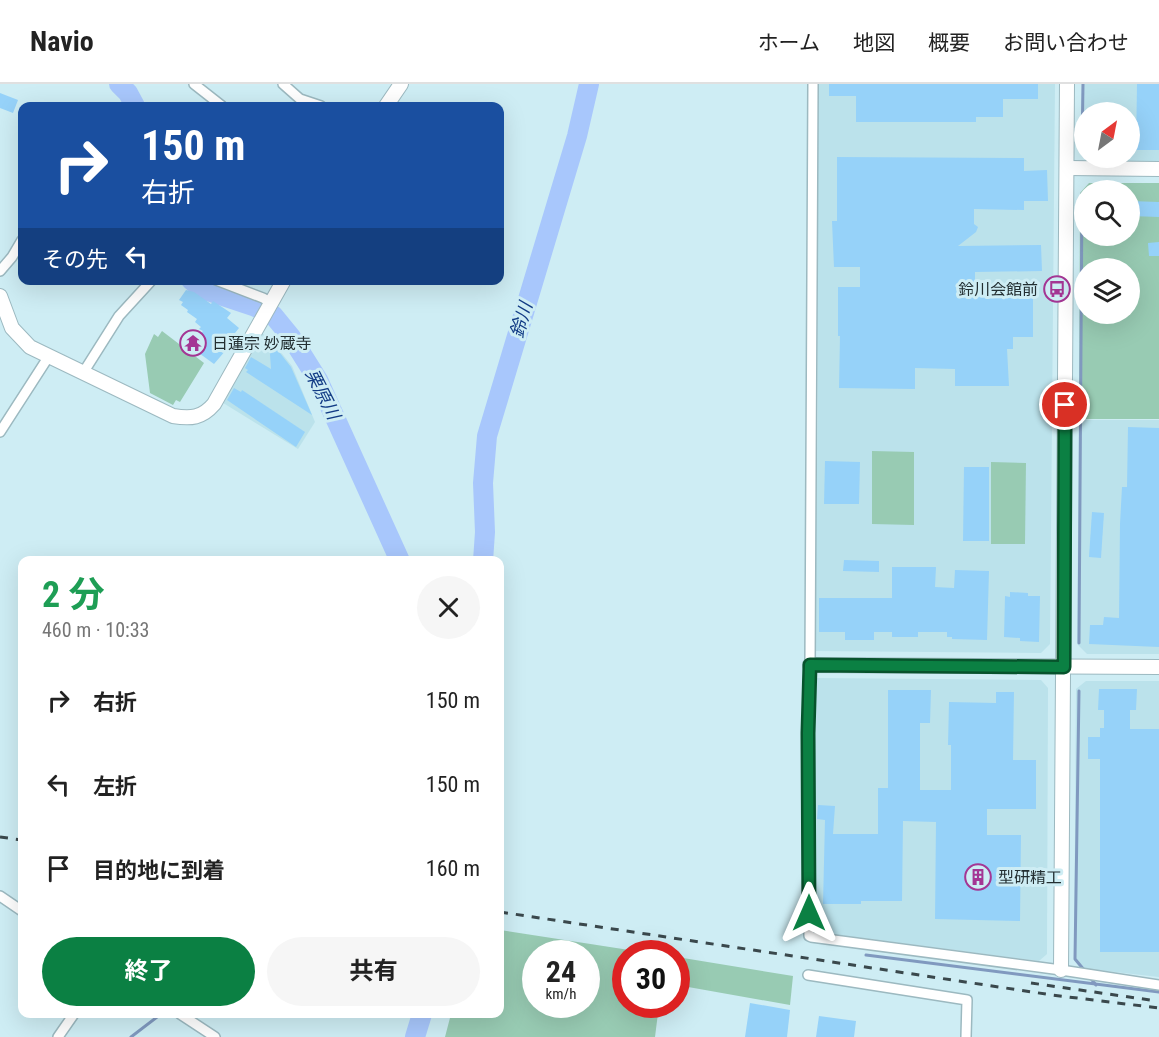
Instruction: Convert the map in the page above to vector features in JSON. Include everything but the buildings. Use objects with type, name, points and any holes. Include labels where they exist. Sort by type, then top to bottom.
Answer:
[{"type":"street","points":[[194,84],[217,102]]},
{"type":"street","points":[[283,84],[300,99],[309,102]]},
{"type":"street","points":[[389,102],[401,84]]},
{"type":"street","points":[[813,84],[808,733],[809,936],[1159,985]]},
{"type":"street","points":[[1061,970],[1067,84]]},
{"type":"street","points":[[1067,168],[1159,169]]},
{"type":"street","points":[[0,270],[18,247]]},
{"type":"street","points":[[83,373],[119,316],[147,285]]},
{"type":"street","points":[[230,285],[263,297],[271,304]]},
{"type":"street","points":[[0,296],[12,328],[30,347],[173,416],[189,419],[206,413],[214,404],[281,285]]},
{"type":"street","points":[[0,432],[49,356]]},
{"type":"street","points":[[810,665],[1159,668]]},
{"type":"street","points":[[0,896],[18,908]]},
{"type":"street","points":[[808,975],[967,1000],[966,1037]]},
{"type":"street","points":[[58,1037],[71,1018]]},
{"type":"street","points":[[186,1018],[215,1037]]},
{"type":"shaded area","points":[[817,84],[1055,84],[1050,644],[1041,653],[814,651],[818,412]]},
{"type":"shaded area","points":[[1082,84],[1159,84],[1159,163],[1140,163],[1140,102],[1082,102]]},
{"type":"shaded area","points":[[262,333],[270,339],[292,366],[315,422],[298,449],[220,401]]},
{"type":"shaded area","points":[[1079,420],[1159,420],[1159,654],[1087,654],[1077,644]]},
{"type":"shaded area","points":[[816,678],[1041,680],[1048,688],[1047,954],[1039,961],[816,932],[813,929]]},
{"type":"shaded area","points":[[1086,681],[1159,681],[1159,977],[1080,968],[1074,960],[1076,689]]},
{"type":"green space","points":[[1140,183],[1159,183],[1159,419],[1079,419],[1079,324],[1140,324],[1140,258],[1080,258],[1080,246],[1140,246]]},
{"type":"green space","points":[[162,331],[204,363],[180,402],[176,400],[173,405],[150,393],[145,354],[154,334],[158,337]]},
{"type":"green space","points":[[872,451],[914,452],[914,525],[872,524]]},
{"type":"green space","points":[[991,462],[1026,463],[1025,544],[991,544]]},
{"type":"green space","points":[[504,931],[565,940],[522,940],[522,1018],[600,1018],[600,945],[612,947],[612,1018],[657,1018],[655,1037],[445,1037],[450,1018],[504,1018]]},
{"type":"green space","points":[[690,959],[793,976],[790,1005],[690,987]]},
{"type":"waterway","name":"栗原川","points":[[119,84],[133,102]]},
{"type":"waterway","name":"鈴川","points":[[483,556],[483,483],[487,436],[577,136],[589,84]]},
{"type":"waterway","points":[[1083,84],[1083,102]]},
{"type":"waterway","points":[[1079,643],[1082,246]]},
{"type":"waterway","name":"栗原川","points":[[197,285],[202,289],[273,315],[291,337],[318,380],[398,556]]},
{"type":"waterway","points":[[1079,691],[1075,959],[1085,971]]},
{"type":"waterway","points":[[866,955],[1159,992]]},
{"type":"waterway","points":[[1089,976],[1096,985]]},
{"type":"waterway","points":[[131,1037],[156,1018]]},
{"type":"waterway","name":"鈴川","points":[[415,1037],[421,1018]]},
{"type":"railway","points":[[0,837],[18,839]]},
{"type":"railway","points":[[504,913],[1052,995],[1159,1008]]},
{"type":"railway","points":[[1031,983],[1150,1000]]},
{"type":"place","name":"鈴川会館前","points":[[1057,289]]},
{"type":"place","name":"日蓮宗 妙蔵寺","points":[[193,343]]},
{"type":"place","name":"型研精工","points":[[978,877]]},
{"type":"route","points":[[809,913],[810,665],[1064,667],[1065,405]]}]
